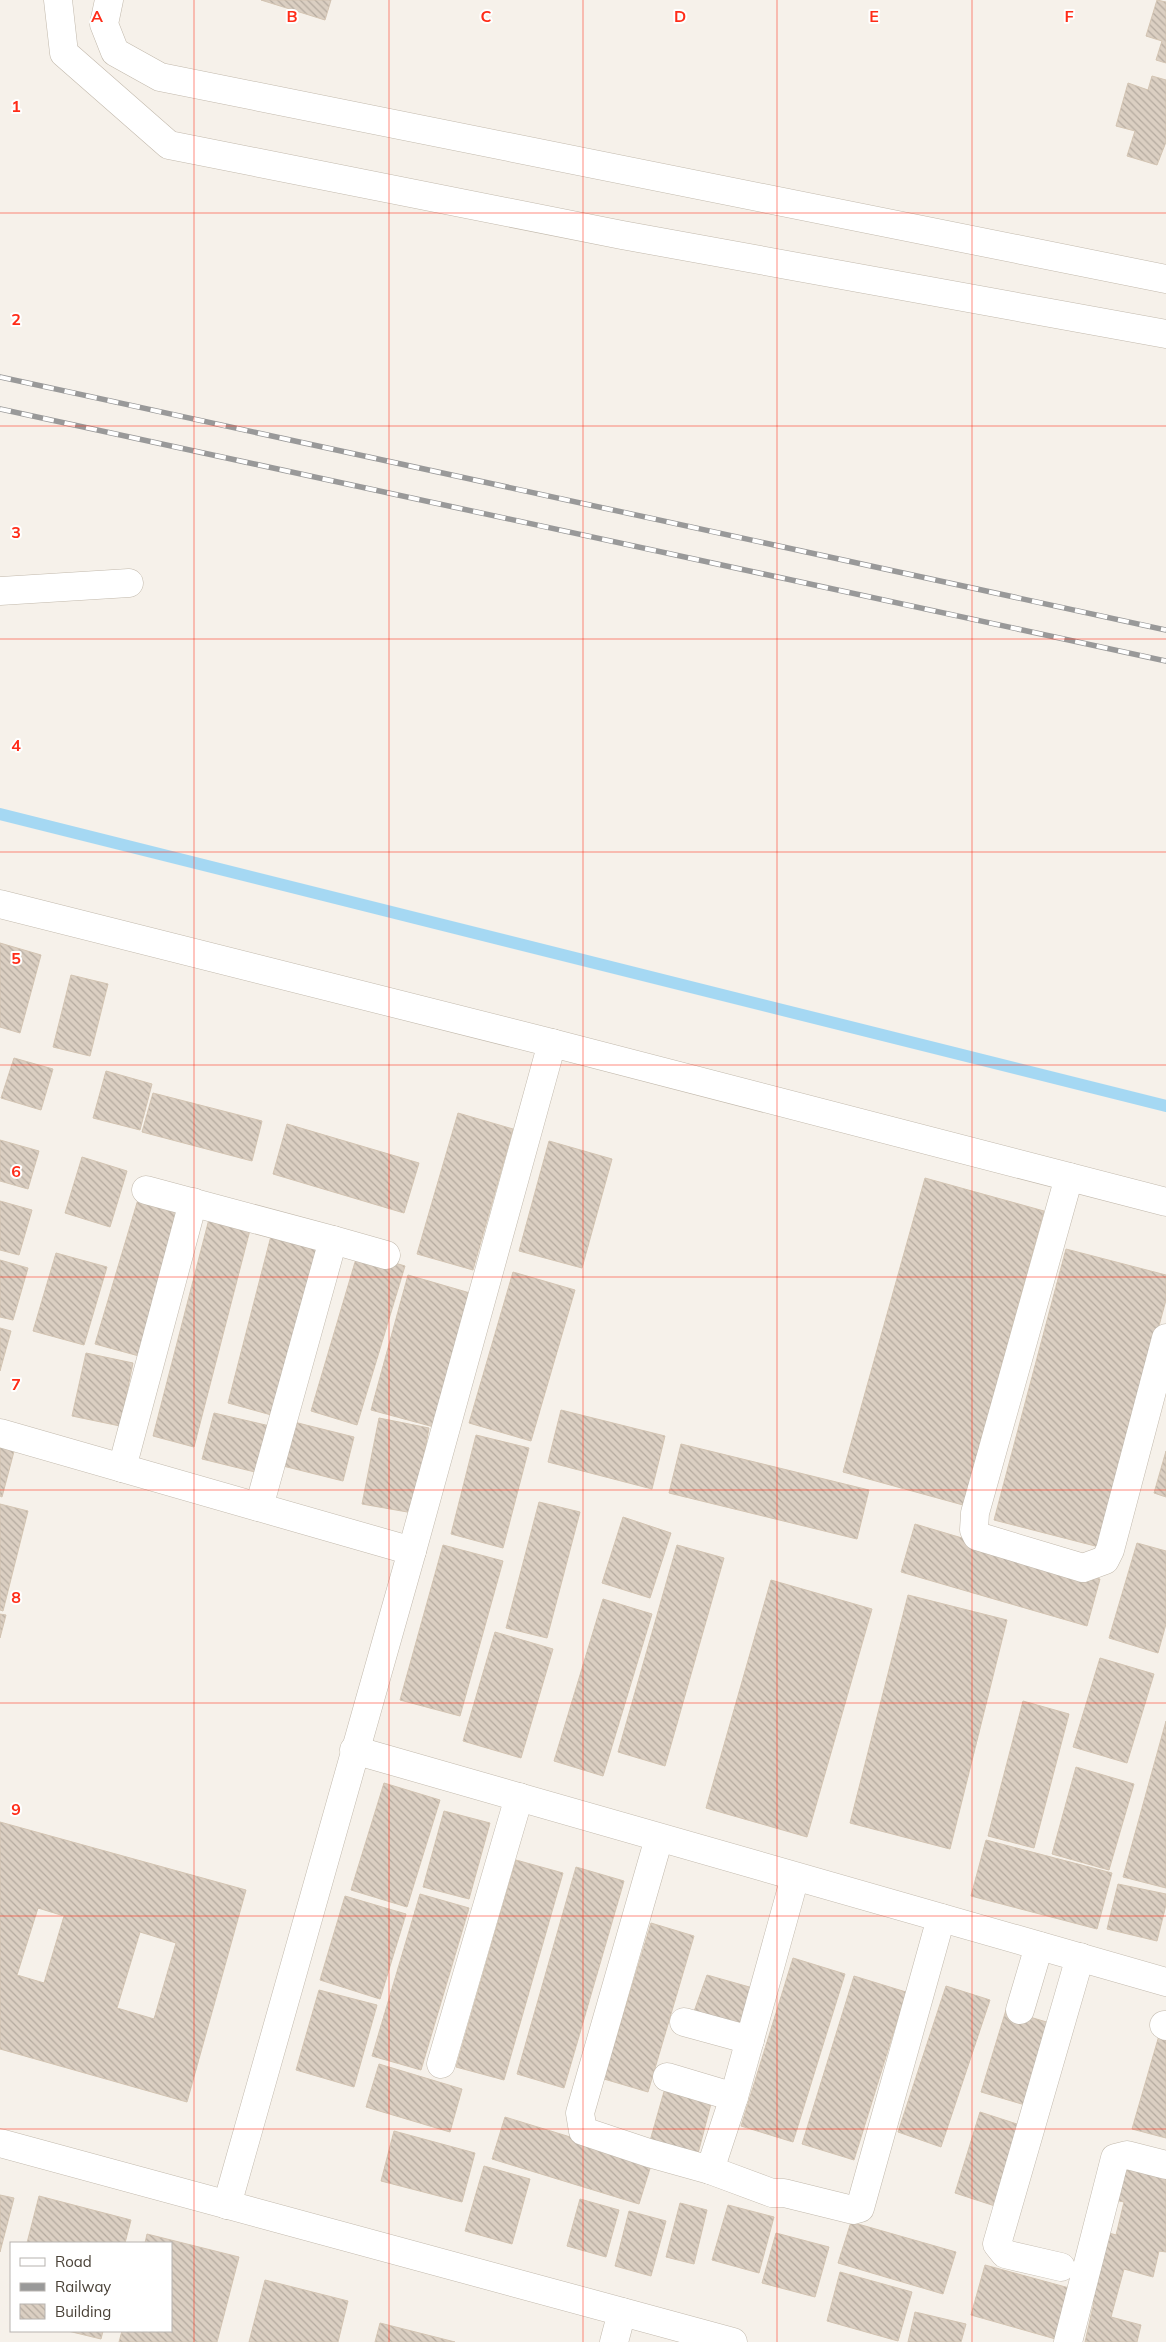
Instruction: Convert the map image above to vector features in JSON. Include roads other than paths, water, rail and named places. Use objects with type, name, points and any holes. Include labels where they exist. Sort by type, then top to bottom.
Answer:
[{"type":"street","points":[[58,0],[64,52],[169,146],[622,235],[1166,334]]},
{"type":"street","points":[[109,0],[104,24],[115,52],[160,77],[1166,279]]},
{"type":"street","points":[[0,592],[129,583]]},
{"type":"street","points":[[0,904],[552,1043],[1166,1202]]},
{"type":"street","points":[[227,2205],[354,1750],[412,1551],[552,1043]]},
{"type":"street","points":[[1069,1177],[975,1513],[974,1530],[977,1536],[1083,1568],[1105,1560],[1110,1550],[1166,1338]]},
{"type":"street","points":[[146,1190],[386,1255]]},
{"type":"street","points":[[122,1468],[193,1202]]},
{"type":"street","points":[[259,1507],[333,1240]]},
{"type":"street","points":[[0,1433],[412,1551]]},
{"type":"street","points":[[354,1750],[1166,1982]]},
{"type":"street","points":[[441,2064],[519,1797]]},
{"type":"street","points":[[659,1838],[580,2113],[583,2132],[710,2170],[772,2193],[784,2193],[853,2210],[860,2208],[941,1918]]},
{"type":"street","points":[[710,2170],[734,2097],[795,1877]]},
{"type":"street","points":[[1020,2010],[1039,1946]]},
{"type":"street","points":[[1060,2267],[1005,2254],[997,2244],[1080,1957]]},
{"type":"street","points":[[684,2022],[750,2040]]},
{"type":"street","points":[[667,2077],[734,2097]]},
{"type":"street","points":[[1131,2138],[1166,2148]]},
{"type":"street","points":[[0,2143],[725,2341]]},
{"type":"street","points":[[1068,2342],[1115,2158],[1127,2155],[1166,2165]]},
{"type":"street","points":[[614,2342],[622,2312]]},
{"type":"waterway","points":[[0,814],[1166,1106]]},
{"type":"railway","points":[[0,377],[1166,630]]},
{"type":"railway","points":[[0,409],[1166,661]]}]
